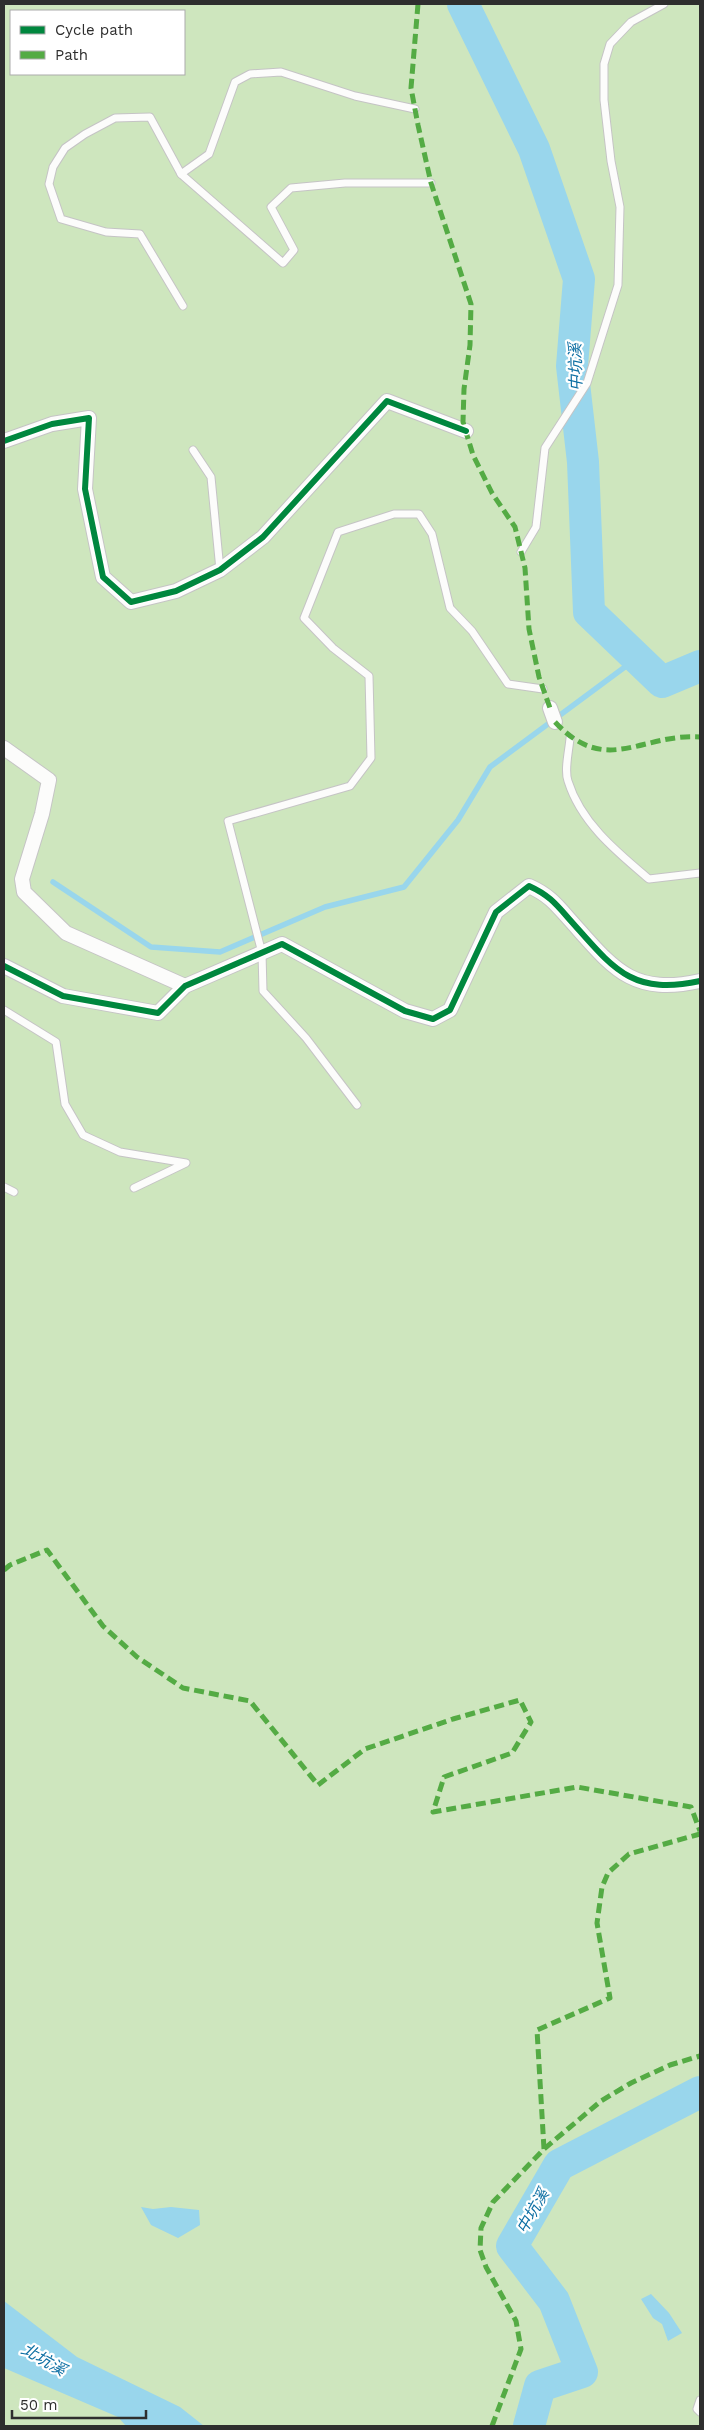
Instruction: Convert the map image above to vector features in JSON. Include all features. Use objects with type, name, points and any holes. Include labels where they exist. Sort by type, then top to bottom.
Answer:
[{"type":"street","points":[[4,441],[52,424],[88,418],[85,489],[103,576],[131,602],[176,591],[220,570],[263,537],[387,401],[466,431]]},
{"type":"street","points":[[550,708],[554,722]]},
{"type":"street","points":[[4,748],[49,780],[42,814],[22,879],[24,892],[66,933],[185,986]]},
{"type":"street","points":[[4,966],[63,996],[158,1013],[185,986],[261,950],[282,944],[405,1011],[433,1019],[450,1010],[496,912],[530,886],[547,894],[609,964],[638,982],[675,986],[700,981]]},
{"type":"lane","points":[[521,552],[536,527],[545,448],[588,383],[618,285],[620,207],[611,161],[604,100],[604,64],[610,44],[632,22],[664,4]]},
{"type":"lane","points":[[181,174],[209,154],[235,82],[250,74],[281,72],[355,96],[415,109]]},
{"type":"lane","points":[[183,306],[140,234],[106,232],[61,219],[49,184],[53,167],[65,148],[85,134],[115,118],[150,117],[181,174],[284,263],[294,250],[271,207],[291,188],[345,183],[431,183]]},
{"type":"lane","points":[[193,450],[212,477],[220,570]]},
{"type":"lane","points":[[357,1106],[306,1038],[263,991],[261,950],[228,821],[350,786],[371,758],[369,676],[333,648],[304,618],[338,532],[394,514],[420,514],[432,534],[450,608],[472,631],[508,684],[543,689]]},
{"type":"lane","points":[[570,738],[567,780],[587,818],[610,846],[649,879],[700,873]]},
{"type":"lane","points":[[4,1010],[56,1042],[65,1104],[83,1135],[120,1152],[186,1163],[134,1188]]},
{"type":"lane","points":[[4,1187],[14,1192]]},
{"type":"lane","points":[[700,2400],[697,2409],[700,2412]]},
{"type":"green space","points":[[4,4],[700,4],[700,2426],[4,2426]]},
{"type":"water","points":[[141,2207],[153,2209],[171,2207],[199,2210],[200,2225],[178,2238],[151,2225]]},
{"type":"water","points":[[651,2294],[669,2313],[682,2333],[668,2341],[662,2324],[653,2318],[641,2299]]},
{"type":"water","name":"北坑溪","points":[[4,2301],[77,2357],[180,2407],[204,2426],[126,2426],[118,2417],[4,2368]]},
{"type":"waterway","name":"中坑溪","points":[[463,4],[534,149],[579,279],[572,366],[583,462],[589,612],[662,682],[700,666]]},
{"type":"waterway","points":[[53,882],[151,947],[220,952],[325,907],[404,887],[458,820],[490,767],[637,658]]},
{"type":"waterway","name":"中坑溪","points":[[529,2426],[540,2386],[582,2372],[554,2301],[512,2246],[559,2165],[700,2092]]},
{"type":"marked path","points":[[418,4],[411,88],[431,183],[471,304],[470,345],[464,389],[463,422],[473,455],[492,493],[515,527],[525,568],[529,629],[539,677],[550,708]]},
{"type":"marked path","points":[[555,722],[573,738],[591,747],[608,750],[624,749],[679,737],[700,737]]},
{"type":"marked path","points":[[4,1570],[10,1565],[47,1550],[103,1626],[137,1657],[183,1688],[250,1701],[318,1785],[365,1749],[453,1719],[520,1700],[531,1722],[512,1753],[444,1777],[433,1812],[577,1787],[691,1807],[700,1831]]},
{"type":"marked path","points":[[544,2149],[537,2030],[610,1998],[597,1923],[602,1887],[608,1873],[629,1854],[700,1834]]},
{"type":"marked path","points":[[492,2426],[521,2349],[516,2321],[486,2267],[480,2250],[481,2228],[493,2202],[544,2149],[601,2101],[631,2083],[670,2065],[700,2056]]},
{"type":"cycle path","points":[[4,441],[52,424],[89,418],[85,489],[103,577],[131,602],[176,591],[220,570],[263,537],[387,401],[466,431]]},
{"type":"cycle path","points":[[4,966],[63,996],[158,1013],[185,986],[282,944],[405,1011],[433,1019],[450,1010],[496,912],[529,886],[552,900],[599,952],[625,974],[640,981],[657,985],[676,985],[700,981]]}]
